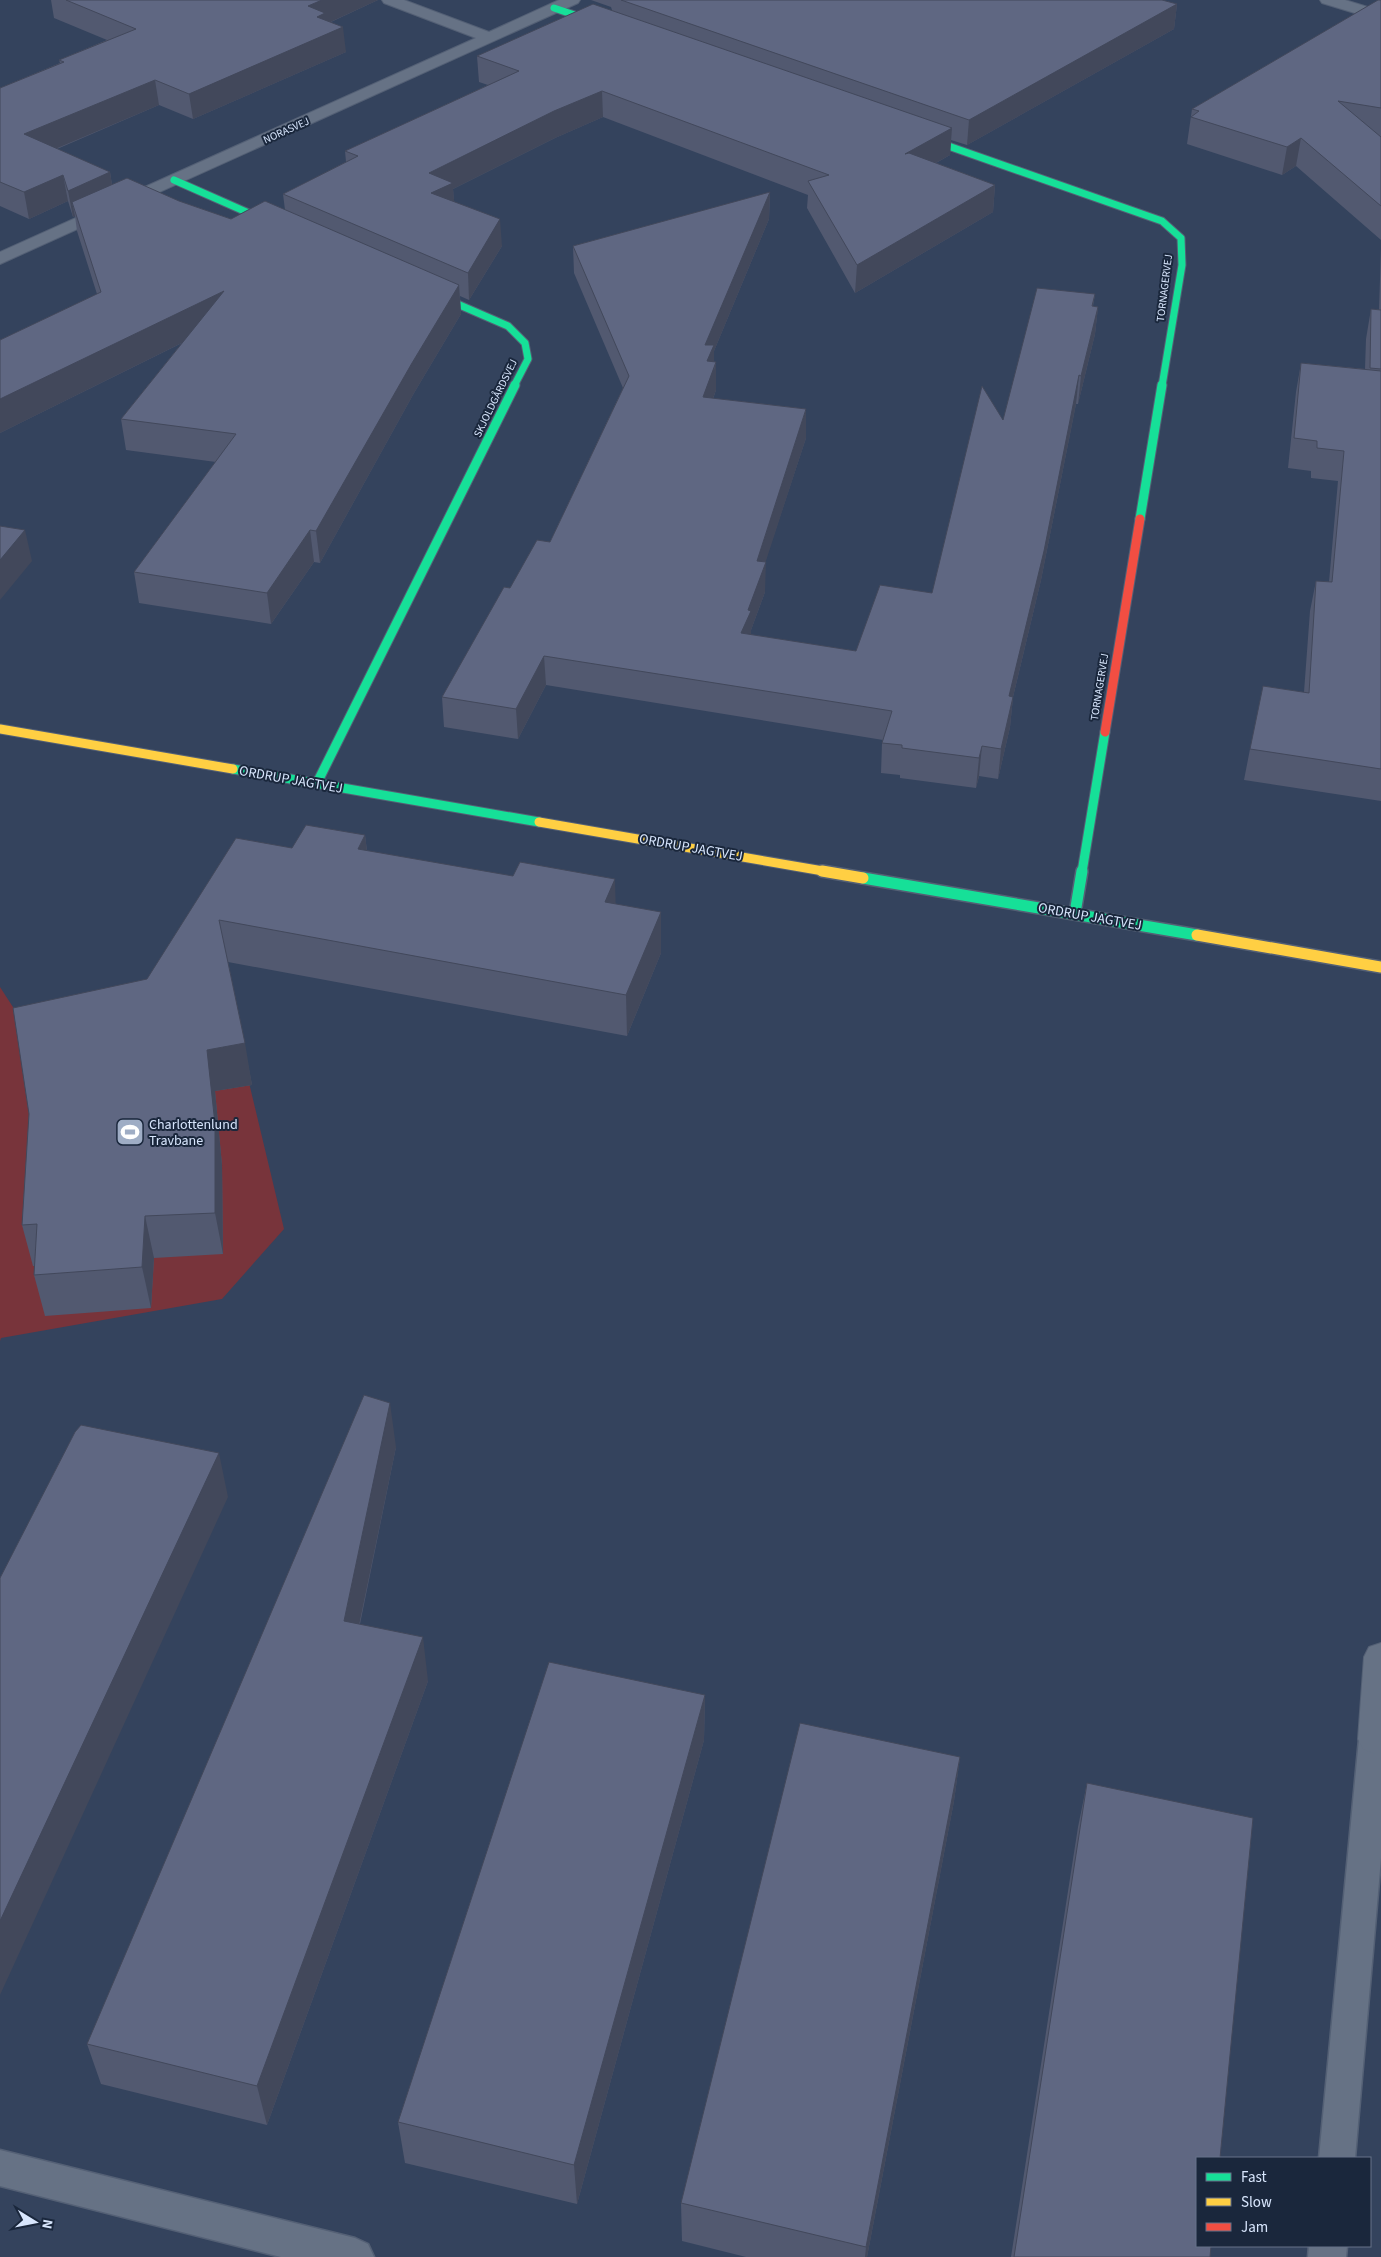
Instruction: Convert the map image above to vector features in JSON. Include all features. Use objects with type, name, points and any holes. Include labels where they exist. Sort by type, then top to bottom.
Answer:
[{"type":"street","points":[[390,0],[489,37]]},
{"type":"street","name":"NORASVEJ","points":[[0,259],[572,0]]},
{"type":"street","points":[[1328,0],[1381,16]]},
{"type":"street","points":[[554,8],[620,31]]},
{"type":"street","name":"TORNAGERVEJ","points":[[910,132],[1162,221],[1181,238],[1182,265],[1075,913]]},
{"type":"street","points":[[174,180],[292,232]]},
{"type":"street","name":"SKJOLDGÅRDSVEJ","points":[[317,783],[528,359],[525,343],[508,326],[418,287]]},
{"type":"street","name":"ORDRUP JAGTVEJ","points":[[0,729],[1381,967]]},
{"type":"street","points":[[1375,1739],[1381,1658]]},
{"type":"lane","points":[[1337,2157],[1375,1809],[1375,1739]]},
{"type":"lane","points":[[0,2168],[354,2257]]},
{"type":"shaded area","name":"Charlottenlund Travbane","points":[[0,987],[31,1035],[229,999],[284,1229],[222,1299],[1,1338],[0,1341]]},
{"type":"building","points":[[66,0],[322,0],[308,6],[325,13],[317,17],[343,27],[189,94],[155,80],[24,134],[110,172],[68,191],[63,175],[24,192],[0,182],[0,88],[64,62],[59,60],[136,29]]},
{"type":"building","points":[[621,0],[1162,0],[1177,4],[969,120]]},
{"type":"building","points":[[1381,0],[1381,108],[1338,101],[1381,137],[1381,206],[1301,138],[1287,147],[1191,117],[1199,111],[1192,109]]},
{"type":"building","points":[[593,4],[952,128],[905,154],[909,153],[995,185],[857,265],[808,181],[829,175],[602,91],[554,111],[429,173],[453,183],[431,193],[500,219],[468,273],[283,194],[358,156],[345,151],[519,71],[477,56]]},
{"type":"building","points":[[127,178],[179,201],[231,219],[265,201],[459,285],[316,531],[310,530],[267,593],[134,572],[236,434],[121,419],[224,291],[0,399],[0,340],[101,292],[72,202]]},
{"type":"building","points":[[770,192],[705,345],[714,345],[707,361],[716,362],[703,397],[806,409],[757,561],[766,562],[748,610],[751,611],[741,633],[856,651],[880,585],[932,593],[982,386],[1003,420],[1037,288],[1095,294],[1092,306],[1098,307],[1081,376],[1079,375],[1044,551],[1009,696],[1013,697],[1001,749],[982,746],[979,758],[902,748],[902,745],[882,743],[892,711],[544,656],[516,709],[442,697],[504,587],[510,588],[537,540],[550,542],[629,376],[573,246]]},
{"type":"building","points":[[1371,309],[1381,310],[1381,369],[1370,368]]},
{"type":"building","points":[[1301,363],[1381,371],[1381,769],[1250,749],[1263,686],[1309,693],[1316,581],[1332,582],[1344,451],[1317,448],[1317,441],[1294,438]]},
{"type":"building","points":[[0,526],[25,530],[0,560]]},
{"type":"building","points":[[306,825],[365,835],[358,849],[513,876],[520,862],[615,879],[605,902],[661,912],[626,995],[219,920],[245,1043],[207,1050],[215,1124],[215,1213],[145,1216],[142,1267],[34,1275],[37,1224],[22,1225],[29,1114],[13,1008],[147,979],[236,838],[292,848]]},
{"type":"building","points":[[364,1395],[390,1403],[344,1621],[423,1637],[257,2086],[87,2044]]},
{"type":"building","points":[[81,1425],[219,1453],[0,1921],[0,1578],[75,1432]]},
{"type":"building","points":[[549,1662],[705,1695],[574,2165],[398,2122]]},
{"type":"building","points":[[800,1723],[960,1757],[866,2247],[681,2203]]},
{"type":"building","points":[[1087,1783],[1253,1818],[1220,2157],[1196,2157],[1196,2247],[1211,2247],[1210,2257],[1014,2257]]},
{"type":"traffic: fast","points":[[554,8],[607,26]]},
{"type":"traffic: fast","points":[[917,135],[1162,221],[1181,238],[1182,265],[1140,519]]},
{"type":"traffic: fast","points":[[174,180],[278,226]]},
{"type":"traffic: fast","points":[[317,783],[528,359],[525,343],[508,326],[425,290]]},
{"type":"traffic: fast","points":[[1075,913],[1105,732]]},
{"type":"traffic: fast","points":[[233,769],[539,822]]},
{"type":"traffic: fast","points":[[863,878],[1197,935]]},
{"type":"traffic: slow","points":[[0,729],[233,769]]},
{"type":"traffic: slow","points":[[539,822],[863,878]]},
{"type":"traffic: slow","points":[[1197,935],[1381,967]]},
{"type":"traffic: jam","points":[[1105,732],[1140,519]]},
{"type":"place","name":"Charlottenlund Travbane","points":[[130,1132]]}]
